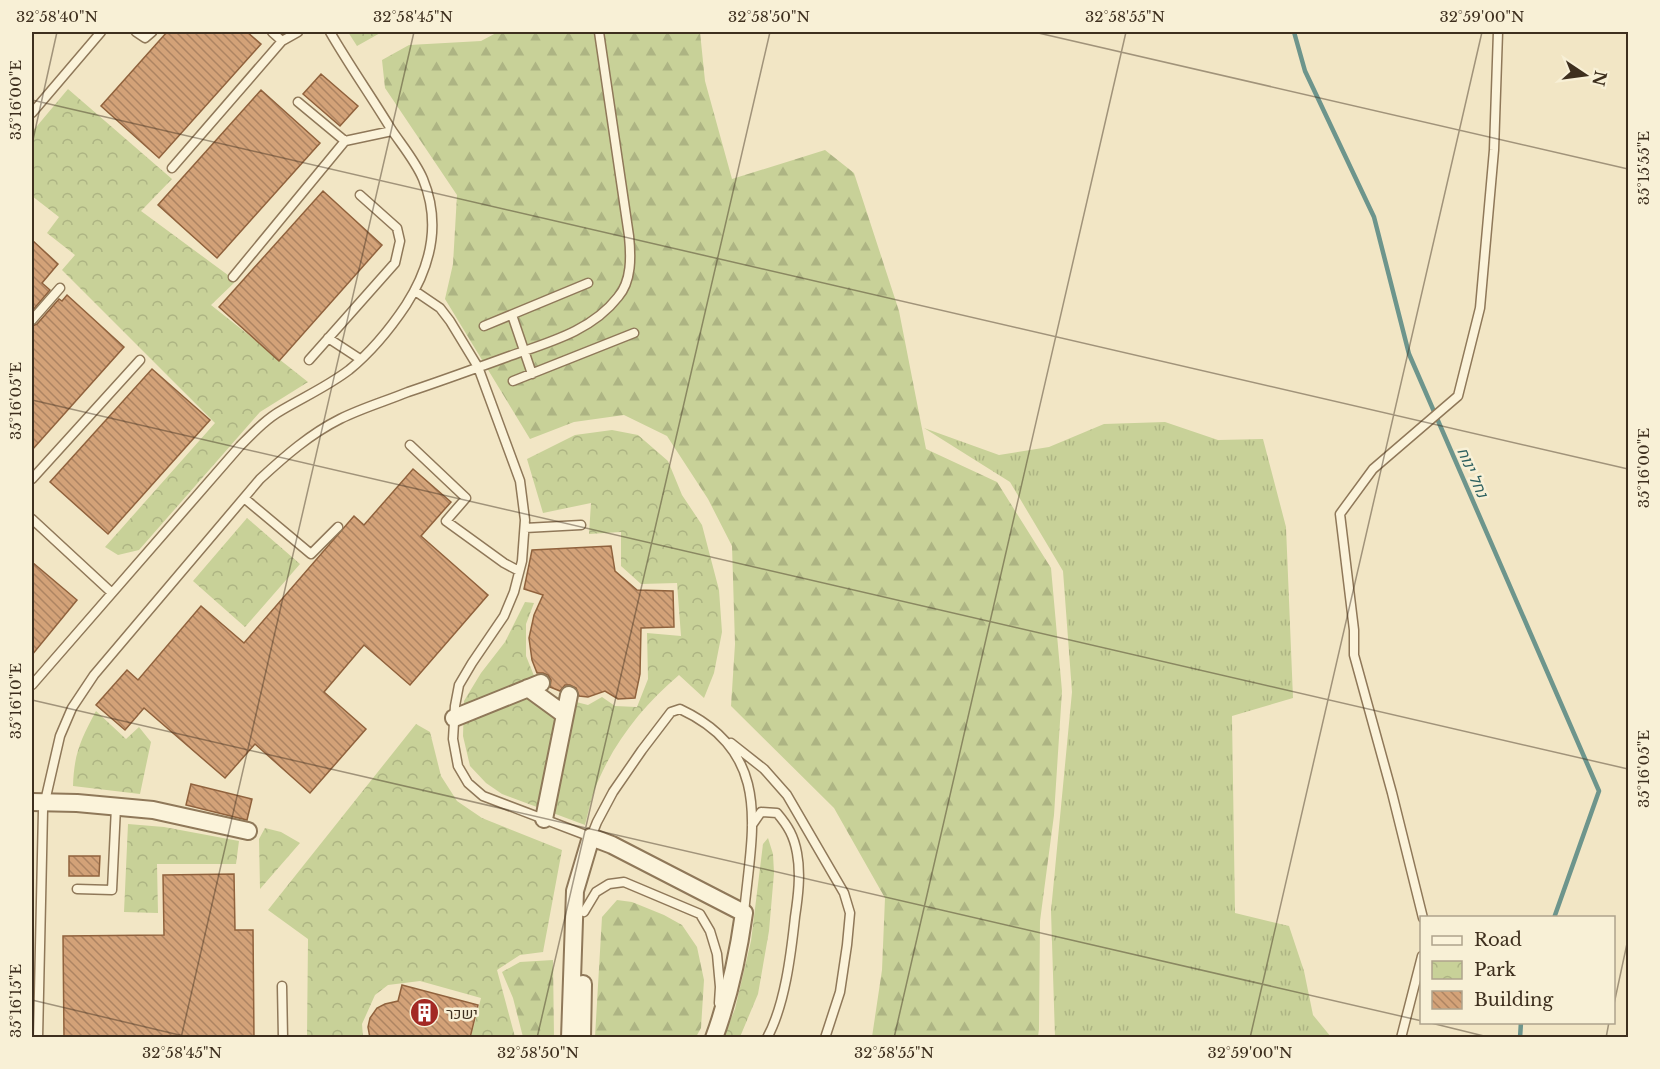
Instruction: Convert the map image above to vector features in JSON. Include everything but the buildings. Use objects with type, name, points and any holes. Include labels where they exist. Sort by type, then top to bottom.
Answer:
[{"type":"street","points":[[454,718],[534,686],[565,715]]},
{"type":"street","points":[[544,819],[569,695]]},
{"type":"street","points":[[38,802],[153,810],[248,831]]},
{"type":"street","points":[[582,1038],[584,912],[591,837]]},
{"type":"street","points":[[591,837],[612,845],[744,913],[738,951],[723,1014],[716,1032]]},
{"type":"street","points":[[570,1038],[575,891],[591,837]]},
{"type":"lane","points":[[32,113],[101,32]]},
{"type":"lane","points":[[136,32],[145,38],[152,32]]},
{"type":"lane","points":[[272,32],[282,41]]},
{"type":"lane","points":[[172,168],[282,41],[298,32]]},
{"type":"lane","points":[[32,685],[240,446],[281,411],[320,390],[349,370],[372,348],[415,291],[426,265],[432,236],[431,208],[422,178],[330,32]]},
{"type":"lane","points":[[38,1038],[43,810],[38,802],[72,708],[94,675],[260,479],[309,437],[341,419],[381,402],[574,333],[608,309],[620,296],[631,258],[599,32]]},
{"type":"lane","points":[[1423,916],[1354,655],[1354,630],[1340,514],[1374,469],[1458,396],[1480,308],[1494,150],[1497,32]]},
{"type":"lane","points":[[298,102],[345,141]]},
{"type":"lane","points":[[233,277],[345,141],[392,130]]},
{"type":"lane","points":[[309,360],[395,263],[400,241],[397,228],[360,195]]},
{"type":"lane","points":[[484,326],[588,284]]},
{"type":"lane","points":[[32,320],[60,288]]},
{"type":"lane","points":[[415,291],[440,308],[478,367],[520,481],[525,520],[514,592],[504,616],[459,685],[453,739],[458,766],[468,783],[483,796],[591,837],[613,792],[671,712],[680,709],[696,716],[764,769],[787,795],[844,893],[850,913],[847,945],[840,992],[825,1038]]},
{"type":"lane","points":[[512,315],[532,374]]},
{"type":"lane","points":[[513,381],[634,333]]},
{"type":"lane","points":[[328,338],[360,360]]},
{"type":"lane","points":[[32,479],[140,360]]},
{"type":"lane","points":[[410,445],[466,498],[446,520],[504,563],[519,571]]},
{"type":"lane","points":[[244,498],[311,555],[338,527]]},
{"type":"lane","points":[[32,519],[112,593]]},
{"type":"lane","points":[[525,528],[581,525]]},
{"type":"lane","points":[[724,738],[739,760],[747,779],[753,810],[744,913]]},
{"type":"lane","points":[[77,889],[112,890],[116,807]]},
{"type":"lane","points":[[752,825],[762,812],[777,813],[790,828],[798,855],[798,892],[792,951],[784,989],[767,1038]]},
{"type":"lane","points":[[584,912],[596,892],[609,884],[624,882],[700,914],[710,931],[717,954],[720,987],[716,1032]]},
{"type":"lane","points":[[1401,1038],[1420,964]]},
{"type":"lane","points":[[282,986],[283,1038]]},
{"type":"green space","points":[[348,32],[382,32],[357,46]]},
{"type":"green space","points":[[498,32],[700,32],[705,81],[732,179],[825,150],[854,173],[899,311],[926,449],[997,482],[1051,568],[1062,691],[1054,815],[1040,921],[1038,1037],[872,1037],[882,970],[885,898],[834,808],[731,706],[735,644],[732,546],[708,499],[667,436],[624,415],[574,422],[530,439],[445,299],[453,264],[457,195],[385,88],[382,60],[409,45],[481,41]]},
{"type":"green space","points":[[68,89],[172,179],[141,211],[236,281],[211,305],[308,382],[260,412],[139,550],[118,555],[105,547],[215,423],[62,270],[75,255],[47,233],[59,217],[32,196],[32,132]]},
{"type":"green space","points":[[1165,422],[1218,440],[1263,439],[1286,527],[1293,698],[1232,716],[1235,913],[1289,926],[1304,971],[1313,1015],[1331,1037],[1055,1037],[1051,911],[1072,692],[1063,571],[1010,482],[924,428],[999,455],[1049,447],[1104,424]]},
{"type":"green space","points":[[612,430],[638,435],[668,461],[682,495],[702,525],[719,590],[722,632],[714,673],[704,698],[679,675],[655,698],[633,722],[606,764],[594,790],[585,825],[502,794],[486,783],[470,766],[463,736],[464,701],[481,673],[505,642],[525,602],[534,603],[526,624],[526,656],[541,693],[588,705],[602,697],[615,706],[637,707],[648,679],[647,633],[681,636],[677,583],[641,584],[621,566],[621,532],[589,534],[591,503],[543,513],[527,459],[575,435]]},
{"type":"green space","points":[[247,518],[300,564],[245,627],[193,581]]},
{"type":"green space","points":[[96,711],[126,739],[139,727],[151,742],[140,794],[73,786],[79,747]]},
{"type":"green space","points":[[416,724],[430,732],[441,776],[457,801],[482,818],[562,850],[543,952],[520,955],[497,970],[515,1037],[471,1037],[481,998],[420,981],[388,985],[375,995],[362,1024],[363,1037],[307,1037],[308,939],[268,910]]},
{"type":"green space","points":[[128,824],[164,827],[239,841],[236,864],[157,864],[158,913],[124,912]]},
{"type":"green space","points":[[265,828],[281,832],[300,843],[260,889],[259,839]]},
{"type":"green space","points":[[768,838],[773,854],[774,873],[769,931],[758,994],[740,1037],[723,1038],[735,1009],[751,941],[763,844]]},
{"type":"green space","points":[[617,900],[632,902],[682,925],[697,947],[704,980],[701,1028],[696,1037],[595,1037],[602,917]]},
{"type":"green space","points":[[553,960],[554,1037],[523,1037],[513,998],[502,972],[520,962]]},
{"type":"waterway","name":"נחל ינוח","points":[[1294,32],[1305,71],[1374,217],[1409,354],[1599,791],[1555,916]]},
{"type":"waterway","name":"נחל ינוח","points":[[1520,1038],[1521,1024]]},
{"type":"place","name":"ישכר","points":[[425,1013]]}]
